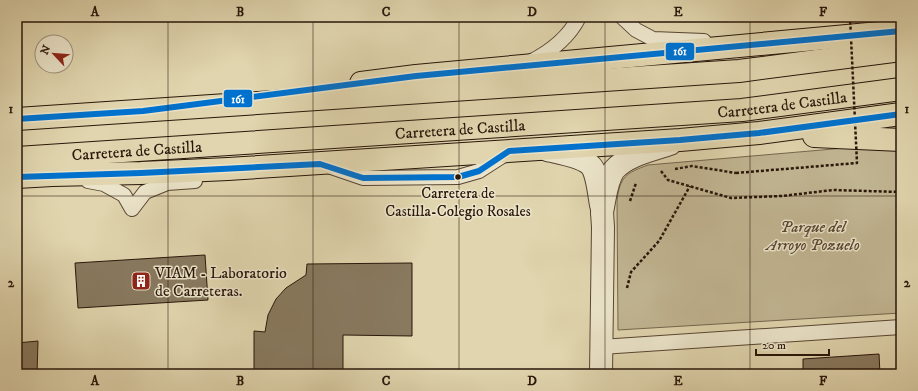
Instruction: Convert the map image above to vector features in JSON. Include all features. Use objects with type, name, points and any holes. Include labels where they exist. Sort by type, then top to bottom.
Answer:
[{"type":"highway","points":[[143,111],[416,76],[901,31]]},
{"type":"highway","points":[[17,119],[739,71],[901,50]]},
{"type":"highway","name":"Carretera de Castilla","points":[[17,158],[742,110],[901,89]]},
{"type":"highway","points":[[17,177],[141,174],[320,164],[680,140],[759,133],[901,114]]},
{"type":"highway","points":[[759,133],[901,140]]},
{"type":"street","points":[[602,212],[608,185],[614,171],[632,156],[680,140]]},
{"type":"street","points":[[546,149],[578,158],[586,162],[594,169],[602,212],[603,227],[601,374]]},
{"type":"lane","points":[[523,66],[542,56],[562,40],[575,25],[579,17]]},
{"type":"lane","points":[[622,17],[636,30],[653,39],[776,43]]},
{"type":"lane","points":[[52,175],[104,184],[124,196],[132,209],[146,192],[166,183],[205,180],[228,169]]},
{"type":"lane","points":[[601,347],[901,327]]},
{"type":"path","points":[[654,172],[692,166],[736,173],[856,163],[850,17]]},
{"type":"path","points":[[661,171],[668,180],[731,198],[782,196],[833,190],[901,192]]},
{"type":"path","points":[[629,203],[637,181]]},
{"type":"path","points":[[602,313],[624,300],[631,272],[659,240],[690,186]]},
{"type":"green space","name":"Parque del Arroyo Pozuelo","points":[[868,146],[901,151],[901,313],[618,330],[617,200],[622,181],[629,174],[648,165]]},
{"type":"building","name":"VIAM - Laboratorio de Carreteras.","points":[[205,255],[208,300],[78,308],[75,263]]},
{"type":"building","points":[[412,263],[412,336],[343,335],[343,374],[254,374],[254,331],[265,332],[268,315],[276,299],[286,288],[306,275],[307,264]]},
{"type":"building","points":[[38,341],[37,374],[17,374],[17,343]]},
{"type":"building","points":[[879,354],[880,374],[803,374],[803,359]]},
{"type":"transit line","name":"161","points":[[17,119],[143,111],[416,76],[901,31]]},
{"type":"transit line","name":"161","points":[[17,177],[141,173],[320,164],[363,178],[458,177],[479,171],[509,151],[680,140],[759,133],[901,114]]},
{"type":"place","name":"Carretera de Castilla-Colegio Rosales","points":[[458,177]]},
{"type":"place","name":"VIAM - Laboratorio de Carreteras.","points":[[141,281]]}]
